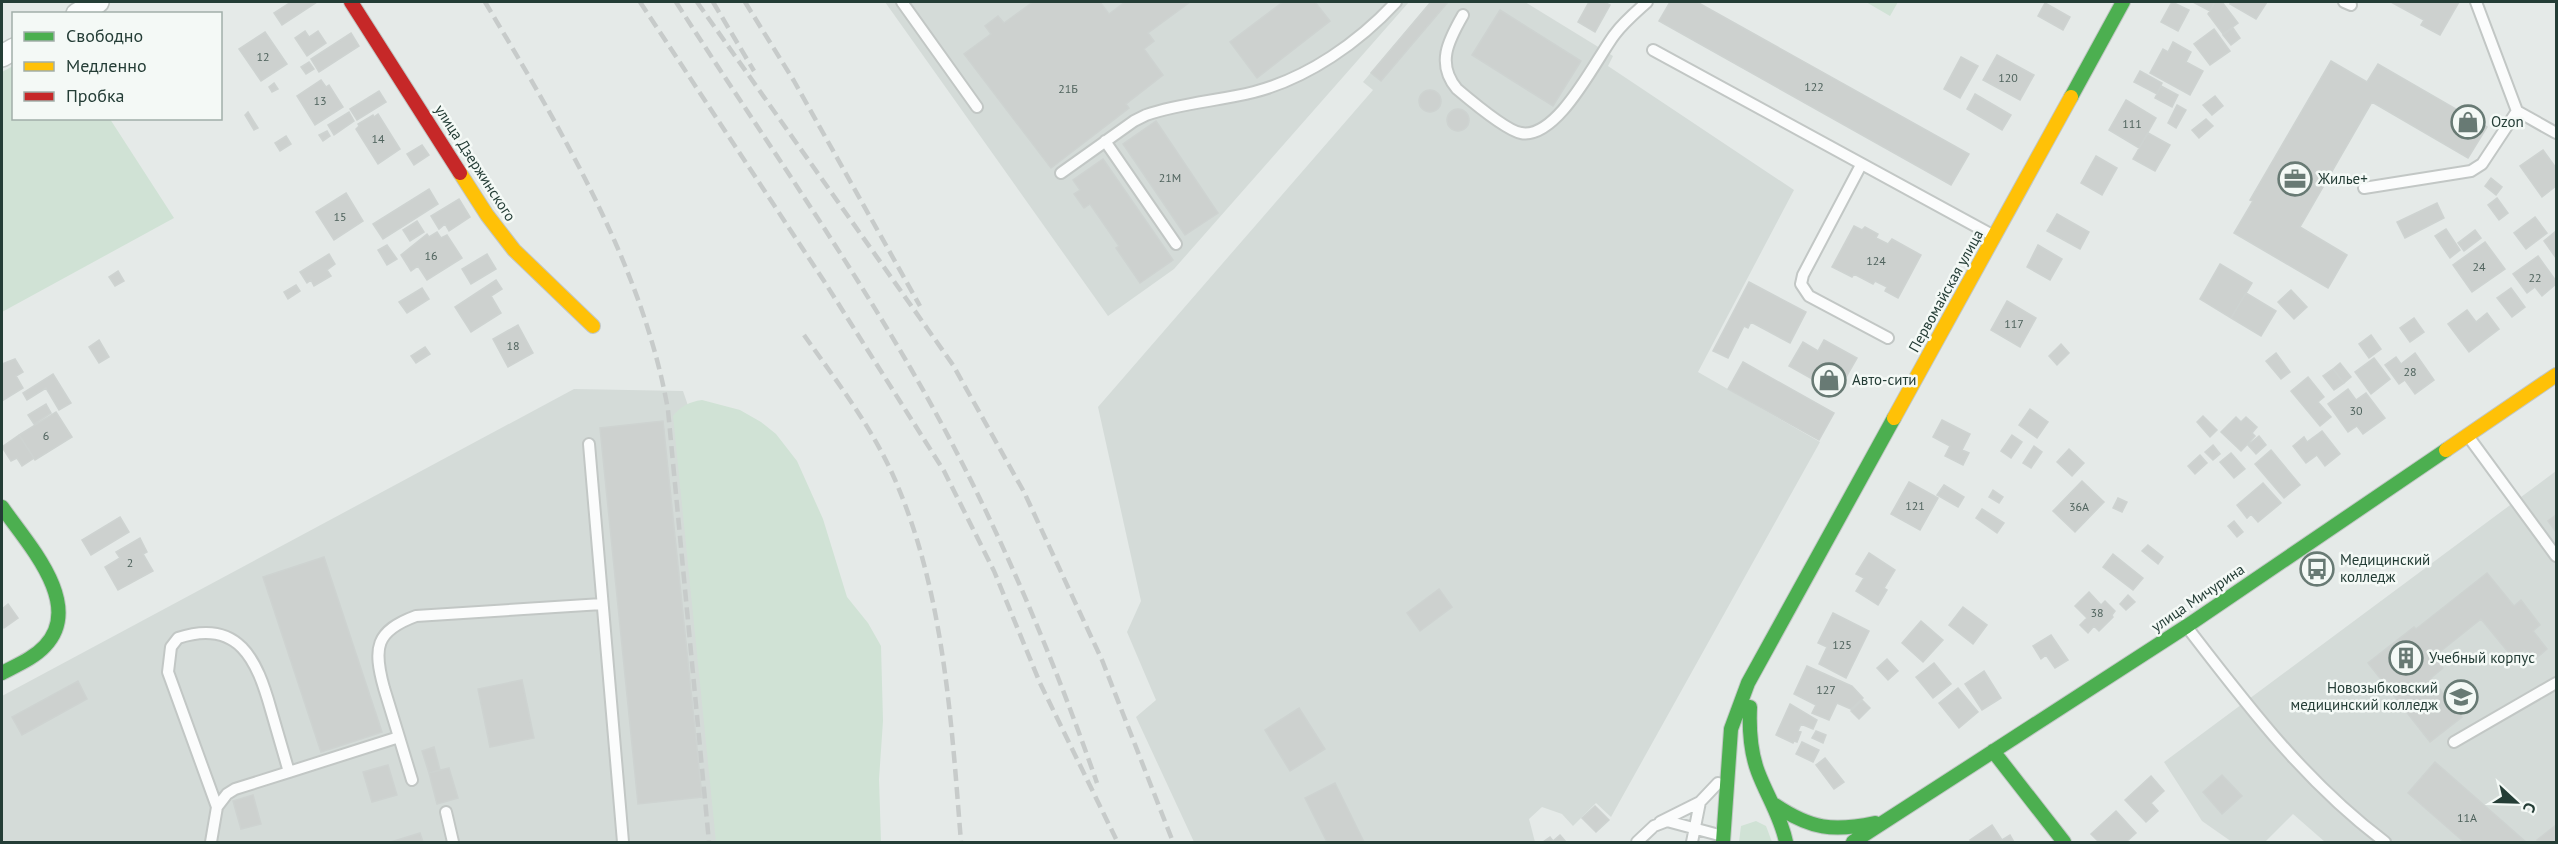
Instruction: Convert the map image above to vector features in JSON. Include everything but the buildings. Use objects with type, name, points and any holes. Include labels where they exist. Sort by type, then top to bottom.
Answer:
[{"type":"main road","name":"улица Дзержинского","points":[[351,2],[487,215],[514,250],[593,326]]},
{"type":"main road","name":"Первомайская улица","points":[[1724,840],[1731,729],[1736,711],[1761,658],[2123,2]]},
{"type":"main road","name":"улица Мичурина","points":[[1853,843],[2187,626],[2556,375]]},
{"type":"main road","points":[[2,507],[52,578],[58,598],[56,627],[51,639],[40,650],[2,673]]},
{"type":"main road","name":"Первомайская улица","points":[[1761,658],[1754,685],[1749,724],[1753,756],[1775,805],[1786,843]]},
{"type":"main road","points":[[1993,752],[2064,843]]},
{"type":"main road","points":[[1753,801],[1768,801],[1799,821],[1825,830],[1852,829],[1887,820]]},
{"type":"main road","points":[[1724,840],[1739,809]]},
{"type":"street","points":[[80,12],[98,2]]},
{"type":"lane","points":[[902,2],[977,107]]},
{"type":"lane","points":[[1060,173],[1146,115],[1255,92],[1309,70],[1359,37],[1396,2]]},
{"type":"lane","points":[[1463,15],[1446,47],[1445,70],[1450,81],[1457,89],[1514,131],[1529,134],[1537,131],[1570,103],[1613,36],[1647,2]]},
{"type":"lane","points":[[2476,2],[2517,111],[2556,133]]},
{"type":"lane","points":[[1653,50],[1995,237]]},
{"type":"lane","points":[[2364,188],[2471,171],[2482,164],[2517,111]]},
{"type":"lane","points":[[1105,141],[1176,244]]},
{"type":"lane","points":[[1862,165],[1803,275],[1801,284],[1809,296],[1887,338]]},
{"type":"lane","points":[[2468,436],[2556,556]]},
{"type":"lane","points":[[588,444],[623,843]]},
{"type":"lane","points":[[412,780],[378,666],[377,652],[381,639],[388,630],[400,622],[417,616],[602,604]]},
{"type":"lane","points":[[2187,626],[2248,706],[2304,771],[2353,818],[2385,843]]},
{"type":"lane","points":[[217,807],[168,672],[171,647],[178,638],[206,633],[224,636],[238,643],[251,656],[261,674],[289,772]]},
{"type":"lane","points":[[2454,742],[2556,683]]},
{"type":"lane","points":[[1637,843],[1660,822],[1700,802],[1715,787],[1749,724]]},
{"type":"lane","points":[[211,843],[217,807],[227,794],[236,789],[399,737]]},
{"type":"lane","points":[[1692,843],[1700,802]]},
{"type":"lane","points":[[446,812],[453,843]]},
{"type":"lane","points":[[1660,822],[1674,821],[1724,840]]},
{"type":"shaded area","points":[[885,2],[1409,2],[1174,269],[1108,316]]},
{"type":"shaded area","points":[[1430,2],[1525,2],[1613,56],[1608,66],[1794,190],[1698,372],[1820,442],[1611,817],[1596,803],[1573,826],[1562,814],[1542,807],[1529,819],[1535,842],[1194,842],[1136,717],[1156,700],[1127,632],[1141,601],[1098,407],[1373,90],[1363,82]]},
{"type":"shaded area","points":[[574,389],[683,391],[695,426],[735,842],[3,842],[2,696]]},
{"type":"shaded area","points":[[2556,471],[2556,842],[2325,842],[2293,814],[2265,842],[2232,842],[2202,821],[2164,762]]},
{"type":"green space","points":[[1866,2],[1898,2],[1890,16]]},
{"type":"green space","points":[[12,67],[12,120],[111,120],[174,218],[2,312],[2,72]]},
{"type":"green space","points":[[702,400],[740,410],[761,422],[776,434],[797,461],[823,519],[847,597],[868,623],[881,646],[883,721],[879,779],[881,842],[716,842],[673,416],[686,405]]},
{"type":"green space","points":[[1756,821],[1766,826],[1772,842],[1739,842],[1741,826]]},
{"type":"railway","points":[[485,2],[541,98],[595,198],[619,250],[656,356],[668,410],[709,842]]},
{"type":"railway","points":[[640,2],[824,281],[944,471],[994,571],[1040,683],[1116,839]]},
{"type":"railway","points":[[676,2],[854,276],[939,419],[1014,572],[1058,676],[1097,783]]},
{"type":"railway","points":[[697,2],[953,365],[1024,492],[1102,660],[1173,842]]},
{"type":"railway","points":[[713,2],[754,71]]},
{"type":"railway","points":[[745,2],[794,81],[920,306]]},
{"type":"railway","points":[[804,335],[851,402],[883,455],[909,517],[923,562],[942,654],[961,842]]},
{"type":"traffic: fast","points":[[2071,97],[2123,2]]},
{"type":"traffic: fast","points":[[1723,842],[1731,729],[1748,683],[1894,418]]},
{"type":"traffic: fast","points":[[1853,842],[2187,626],[2446,450]]},
{"type":"traffic: fast","points":[[2,507],[48,574],[59,611],[56,629],[45,646],[31,658],[2,673]]},
{"type":"traffic: fast","points":[[1750,707],[1751,740],[1755,764],[1781,824],[1786,842]]},
{"type":"traffic: fast","points":[[1993,751],[2064,842]]},
{"type":"traffic: fast","points":[[1775,805],[1811,824],[1834,828],[1875,823]]},
{"type":"traffic: slow","points":[[1894,418],[2071,97]]},
{"type":"traffic: slow","points":[[460,173],[487,215],[514,250],[593,326]]},
{"type":"traffic: slow","points":[[2446,450],[2556,375]]},
{"type":"traffic: jam","points":[[351,2],[460,173]]},
{"type":"place","name":"Ozon","points":[[2468,122]]},
{"type":"place","name":"Жилье+","points":[[2295,179]]},
{"type":"place","name":"Авто-сити","points":[[1829,380]]},
{"type":"place","name":"Медицинский колледж","points":[[2317,569]]},
{"type":"place","name":"Учебный корпус","points":[[2406,658]]},
{"type":"place","name":"Новозыбковский медицинский колледж","points":[[2461,697]]}]
